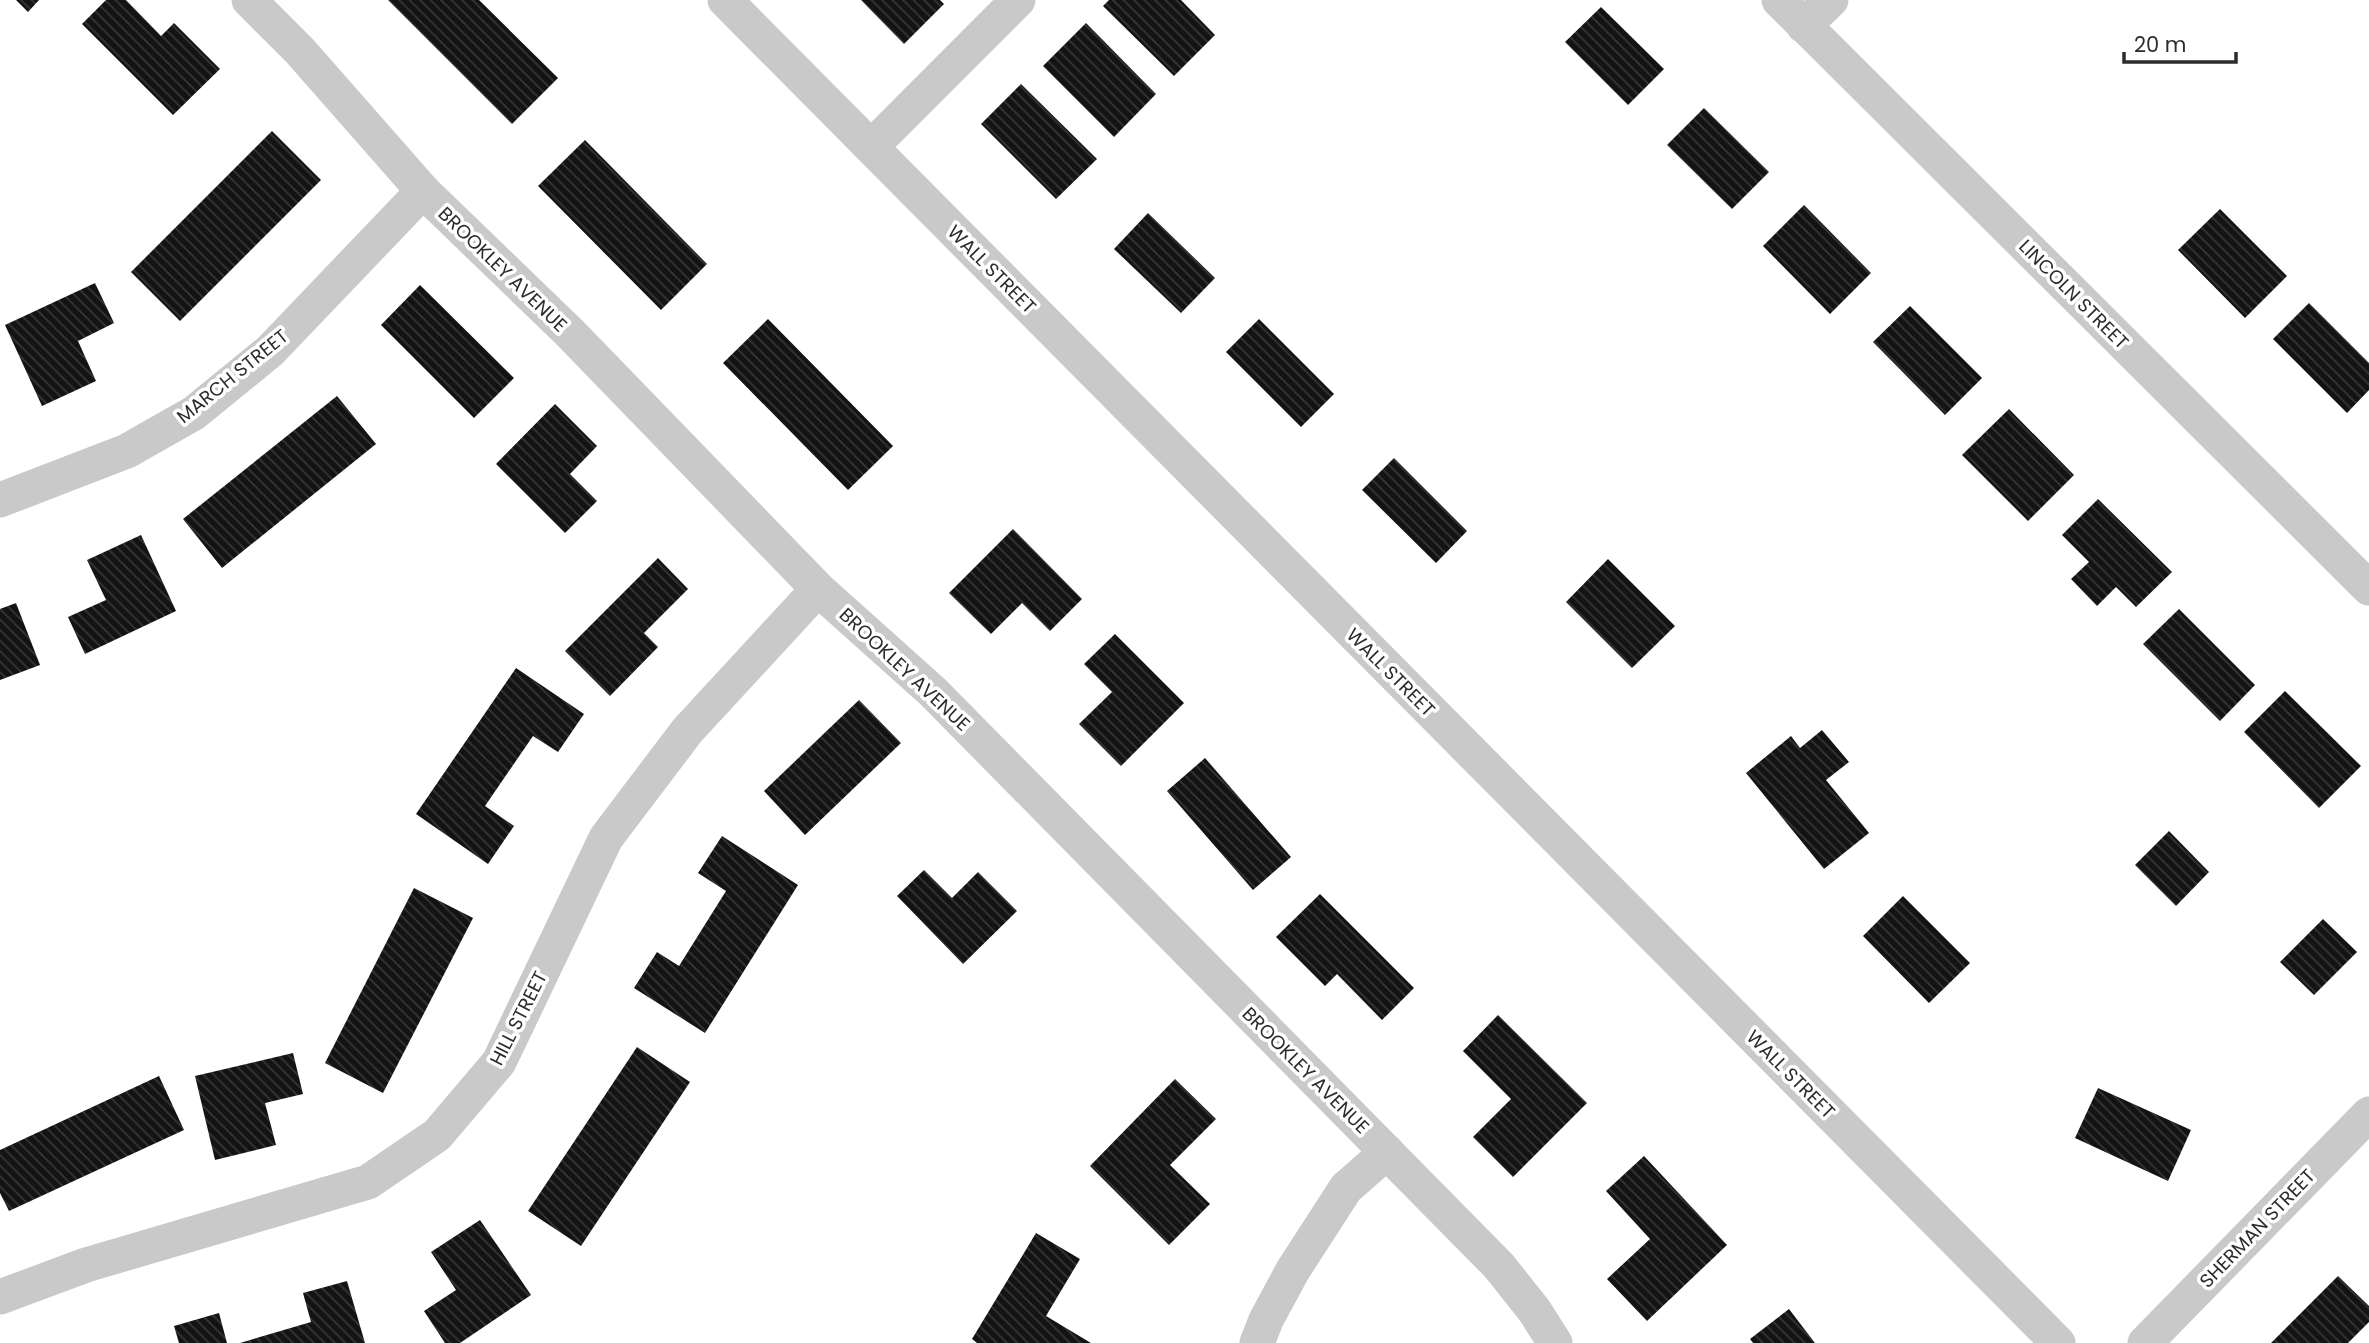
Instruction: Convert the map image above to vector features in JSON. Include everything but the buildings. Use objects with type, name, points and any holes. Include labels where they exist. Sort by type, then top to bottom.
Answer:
[{"type":"street","name":"BROOKLEY AVENUE","points":[[249,0],[300,51],[423,191],[570,333],[818,589],[933,692],[1499,1266],[1534,1310],[1555,1343]]},
{"type":"street","name":"WALL STREET","points":[[725,0],[2058,1343]]},
{"type":"street","points":[[871,148],[1018,0]]},
{"type":"street","name":"LINCOLN STREET","points":[[1779,0],[2369,588]]},
{"type":"street","points":[[1804,26],[1831,0]]},
{"type":"street","name":"MARCH STREET","points":[[0,500],[127,451],[194,413],[270,351],[423,191]]},
{"type":"street","name":"HILL STREET","points":[[0,1297],[86,1265],[368,1182],[437,1135],[499,1062],[606,838],[687,731],[818,589]]},
{"type":"street","name":"SHERMAN STREET","points":[[2145,1343],[2369,1114]]},
{"type":"street","points":[[1257,1343],[1266,1320],[1293,1270],[1346,1188],[1387,1153]]}]
